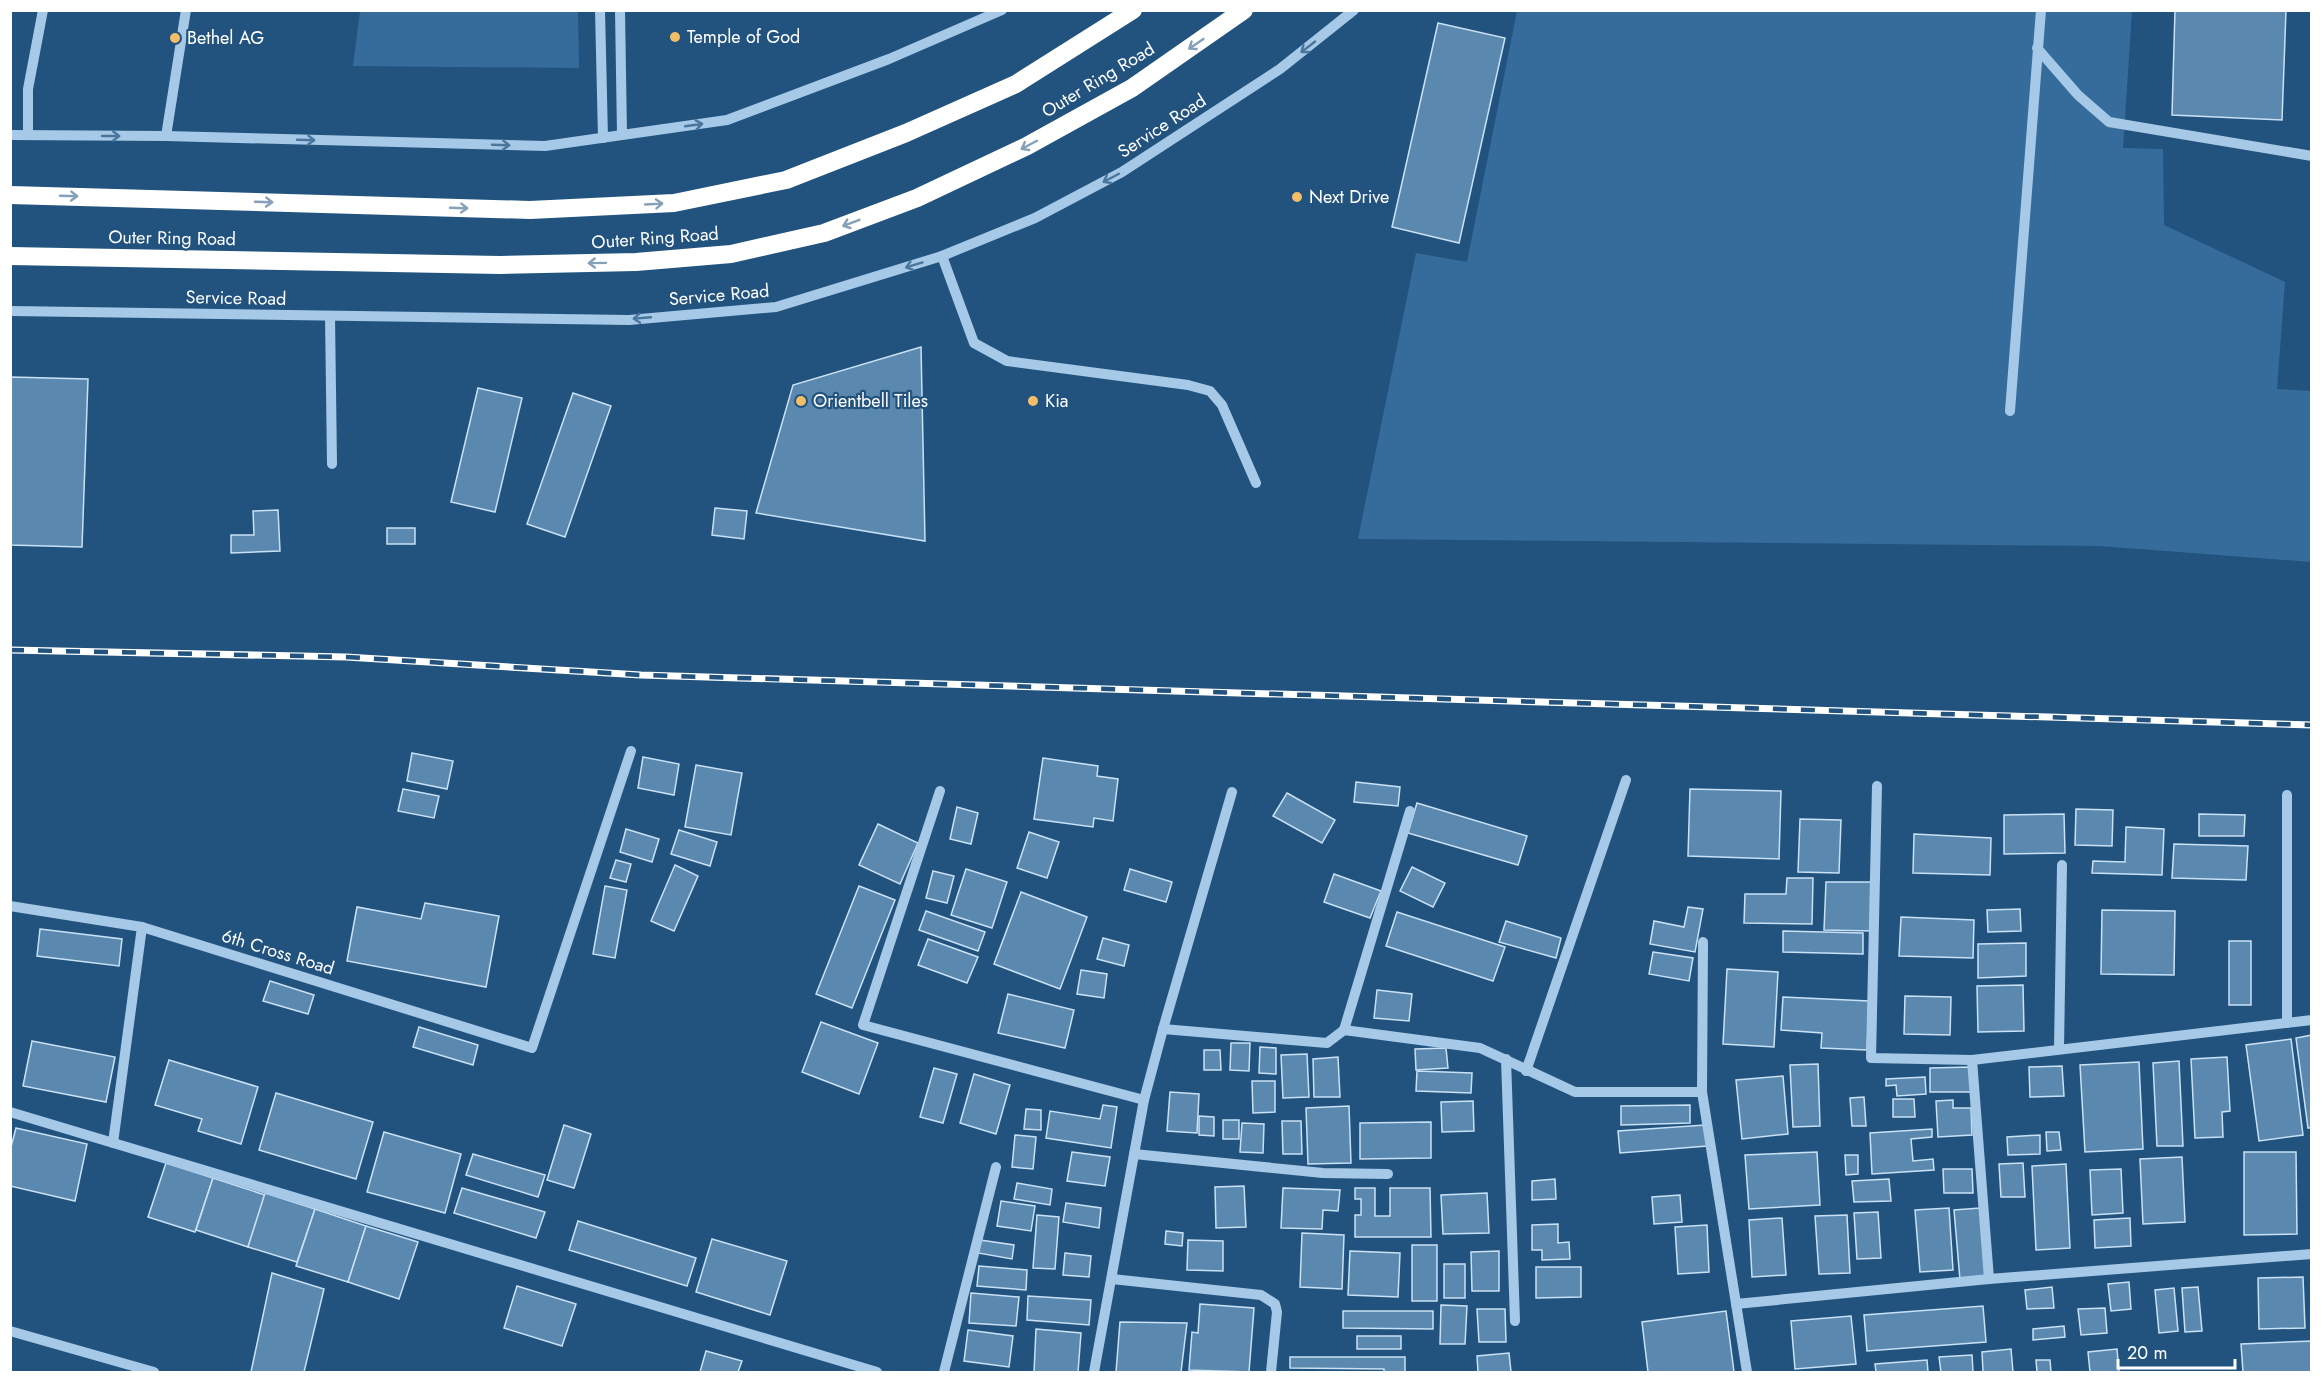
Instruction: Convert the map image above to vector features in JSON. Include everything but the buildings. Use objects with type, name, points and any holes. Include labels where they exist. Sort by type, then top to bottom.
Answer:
[{"type":"highway","name":"Outer Ring Road","points":[[10,195],[530,210],[674,203],[786,180],[906,133],[1016,84],[1120,21],[1133,10]]},
{"type":"highway","name":"Outer Ring Road","points":[[10,255],[500,265],[636,262],[731,254],[824,232],[917,198],[1017,151],[1132,87],[1244,10]]},
{"type":"street","points":[[28,135],[28,89],[43,10]]},
{"type":"street","points":[[166,136],[186,10]]},
{"type":"street","points":[[600,10],[603,138]]},
{"type":"street","points":[[620,10],[622,135]]},
{"type":"street","points":[[10,135],[166,136],[545,146],[727,120],[889,58],[1002,10]]},
{"type":"street","name":"Service Road","points":[[10,311],[629,320],[776,307],[942,256],[1035,218],[1122,172],[1280,69],[1354,10]]},
{"type":"street","points":[[2010,411],[2041,10]]},
{"type":"street","points":[[2037,48],[2078,95],[2109,122],[2312,156]]},
{"type":"street","points":[[942,256],[974,343],[1007,361],[1188,385],[1210,391],[1222,405],[1256,483]]},
{"type":"street","points":[[330,316],[332,464]]},
{"type":"street","name":"6th Cross Road","points":[[10,906],[142,927],[532,1048],[631,751]]},
{"type":"street","points":[[1526,1071],[1626,780]]},
{"type":"street","points":[[1877,786],[1871,1058],[1972,1060],[2312,1020]]},
{"type":"street","points":[[940,791],[862,1025],[1144,1100]]},
{"type":"street","points":[[1094,1372],[1144,1100],[1232,792]]},
{"type":"street","points":[[2287,1023],[2288,795]]},
{"type":"street","points":[[1163,1029],[1327,1043],[1344,1030],[1410,811]]},
{"type":"street","points":[[2059,1049],[2062,865]]},
{"type":"street","points":[[113,1143],[142,927]]},
{"type":"street","points":[[1703,942],[1702,1092],[1747,1372]]},
{"type":"street","points":[[1344,1030],[1480,1048],[1575,1092],[1702,1092]]},
{"type":"street","points":[[1506,1059],[1515,1321]]},
{"type":"street","points":[[1972,1060],[1989,1279]]},
{"type":"street","points":[[10,1112],[877,1372]]},
{"type":"street","points":[[1134,1154],[1323,1173],[1388,1174]]},
{"type":"street","points":[[944,1372],[996,1167]]},
{"type":"street","points":[[1736,1304],[1989,1279],[2312,1254]]},
{"type":"street","points":[[1112,1279],[1246,1293],[1268,1299],[1275,1304],[1277,1312],[1271,1372]]},
{"type":"street","points":[[10,1331],[154,1372]]},
{"type":"shaded area","points":[[360,11],[578,11],[579,68],[353,66]]},
{"type":"shaded area","points":[[1517,11],[2132,11],[2123,148],[2163,149],[2164,225],[2285,282],[2277,389],[2311,391],[2311,562],[2099,546],[1358,539],[1416,253],[1467,262]]},
{"type":"railway","points":[[10,650],[346,657],[641,675],[2312,725]]},
{"type":"place","name":"Temple of God","points":[[675,37]]},
{"type":"place","name":"Bethel AG","points":[[175,38]]},
{"type":"place","name":"Next Drive","points":[[1297,197]]},
{"type":"place","name":"Orientbell Tiles","points":[[801,401]]},
{"type":"place","name":"Kia","points":[[1033,401]]}]
